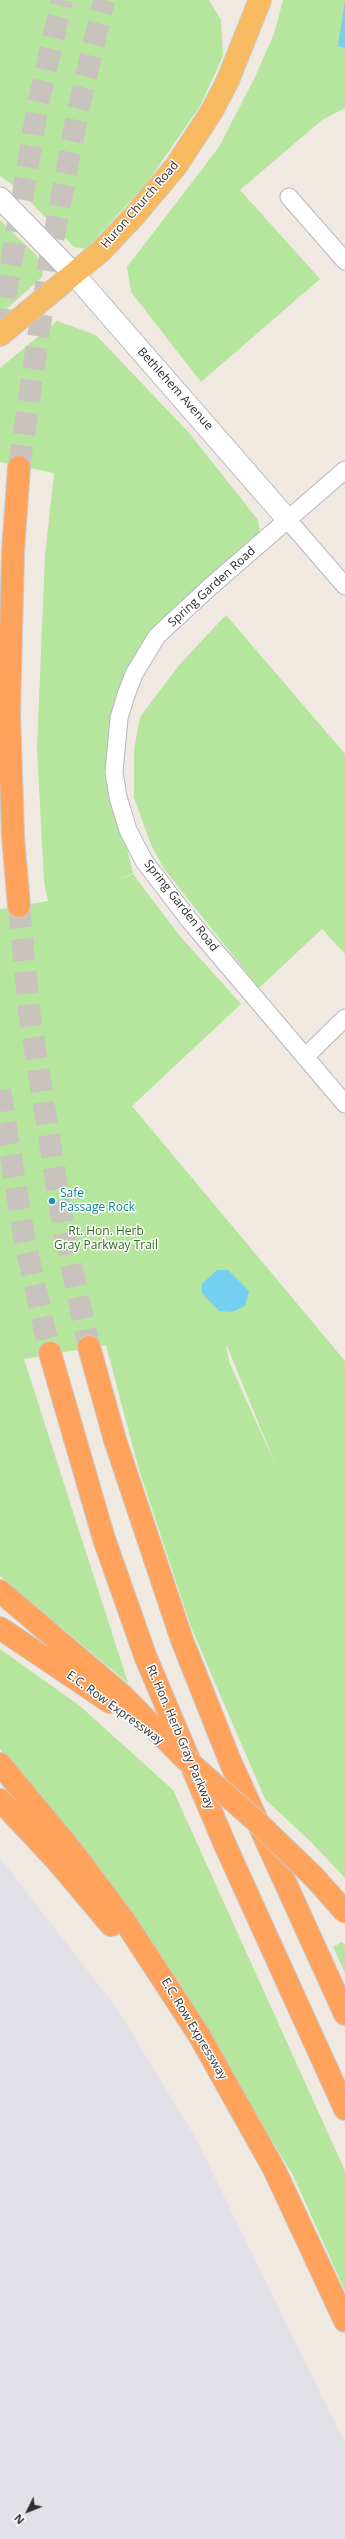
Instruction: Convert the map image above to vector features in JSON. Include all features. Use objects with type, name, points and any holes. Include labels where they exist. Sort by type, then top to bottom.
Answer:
[{"type":"highway","name":"Huron Church Road","points":[[0,335],[111,241],[176,166],[212,110],[228,80],[260,0]]},
{"type":"highway","points":[[18,906],[12,830],[9,705],[13,552],[19,466]]},
{"type":"highway","points":[[89,1347],[118,1447],[182,1640],[230,1761],[345,2014]]},
{"type":"highway","name":"Rt. Hon. Herb Gray Parkway","points":[[50,1353],[104,1539],[146,1658],[226,1847],[345,2109]]},
{"type":"highway","points":[[0,1591],[102,1688],[256,1820],[315,1878],[345,1912]]},
{"type":"highway","name":"E.C. Row Expressway","points":[[0,1628],[102,1688]]},
{"type":"highway","name":"E.C. Row Expressway","points":[[0,1764],[73,1852],[124,1920],[199,2035],[274,2169],[304,2228],[345,2321]]},
{"type":"highway","points":[[0,1800],[57,1861],[199,2035]]},
{"type":"street","points":[[289,196],[345,261]]},
{"type":"street","name":"Bethlehem Avenue","points":[[0,198],[73,273],[345,586]]},
{"type":"street","name":"Spring Garden Road","points":[[345,470],[211,586],[157,636],[134,674],[126,695],[119,718],[114,772],[118,797],[128,830],[144,861],[181,909],[345,1104]]},
{"type":"street","points":[[305,1057],[345,1018]]},
{"type":"shaded area","points":[[0,1858],[116,2007],[194,2135],[345,2443],[345,2539],[0,2539]]},
{"type":"green space","points":[[0,0],[209,0],[221,20],[223,56],[200,106],[146,184],[86,249],[74,247],[16,187],[0,176]]},
{"type":"green space","points":[[283,0],[345,0],[345,108],[322,120],[240,190],[320,279],[201,382],[131,292],[127,267],[219,147],[255,77],[274,34]]},
{"type":"green space","points":[[0,220],[37,256],[44,266],[42,277],[0,315]]},
{"type":"green space","name":"Rt. Hon. Herb Gray Parkway Trail","points":[[57,321],[96,335],[190,434],[258,520],[260,533],[157,626],[131,661],[115,706],[107,765],[133,873],[118,880],[133,874],[179,935],[241,1004],[132,1106],[345,1361],[345,1878],[311,1842],[265,1799],[191,1627],[139,1470],[106,1345],[24,1359],[128,1683],[0,1576],[0,909],[48,901],[44,882],[37,748],[45,556],[54,473],[0,462],[0,368]],"holes":[[[227,1346],[276,1466],[230,1364]]]},
{"type":"green space","points":[[226,615],[345,754],[345,954],[322,929],[259,988],[164,869],[151,845],[134,798],[134,750],[140,717],[180,664]]},
{"type":"green space","points":[[0,1649],[80,1706],[173,1790],[345,2171],[345,2291],[294,2177],[134,1914],[0,1749]]},
{"type":"green space","points":[[342,1942],[345,1945],[345,1973],[333,1947]]},
{"type":"water","points":[[345,0],[345,48],[338,46]]},
{"type":"water","points":[[217,1270],[228,1270],[249,1291],[245,1306],[232,1312],[219,1311],[202,1293],[202,1284]]},
{"type":"tunnel","points":[[0,330],[38,105],[62,0]]},
{"type":"tunnel","points":[[19,467],[50,257],[78,111],[104,0]]},
{"type":"tunnel","points":[[19,906],[29,1011],[64,1231],[89,1347]]},
{"type":"tunnel","points":[[0,1090],[24,1237],[50,1353]]},
{"type":"place","name":"Safe Passage Rock","points":[[52,1201]]}]
